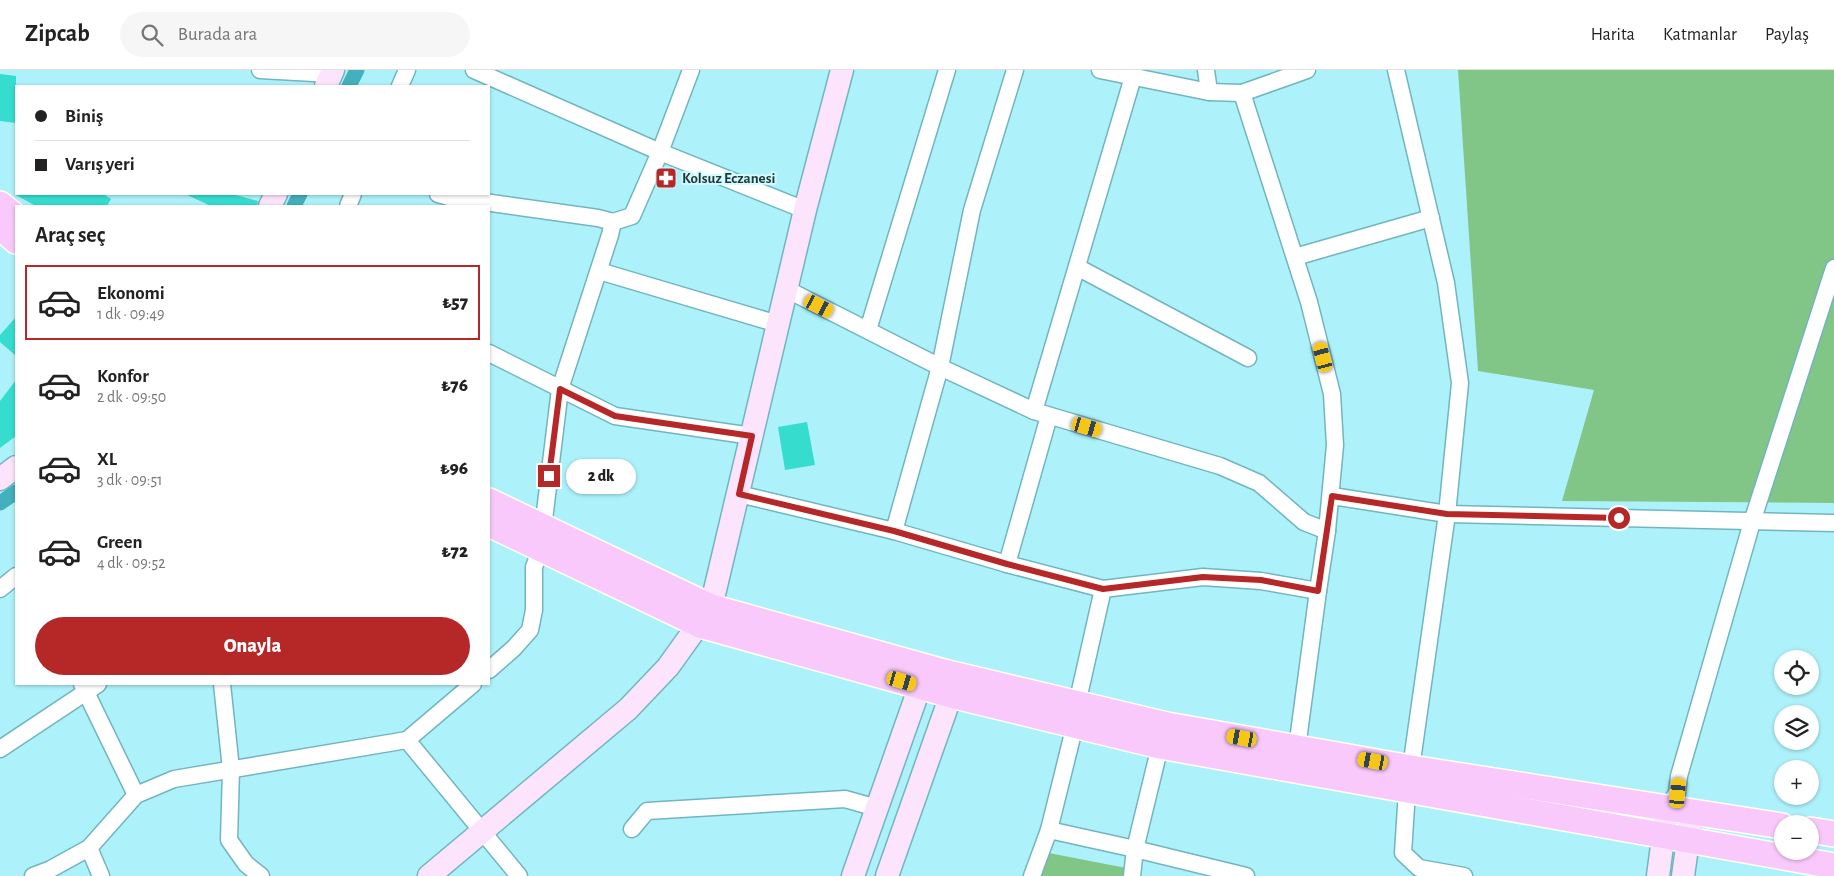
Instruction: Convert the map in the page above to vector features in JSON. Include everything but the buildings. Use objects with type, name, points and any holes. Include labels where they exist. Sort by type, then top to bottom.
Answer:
[{"type":"main road","points":[[0,204],[15,216]]},
{"type":"main road","points":[[0,227],[15,240]]},
{"type":"main road","points":[[490,502],[542,539]]},
{"type":"main road","points":[[490,524],[542,539],[705,616],[951,695],[1076,715],[1167,725],[1297,748],[1409,779],[1663,837],[1834,866]]},
{"type":"main road","points":[[705,616],[944,672],[1076,715],[1160,746],[1409,779],[1679,804],[1774,824]]},
{"type":"main road","points":[[1819,832],[1834,834]]},
{"type":"street","points":[[260,70],[330,77]]},
{"type":"street","points":[[400,85],[407,70]]},
{"type":"street","points":[[474,70],[660,152],[805,210]]},
{"type":"street","points":[[442,195],[598,218],[613,222],[632,216],[660,152],[691,70]]},
{"type":"street","points":[[429,876],[628,708],[668,667],[705,616],[739,494],[805,210],[842,70]]},
{"type":"street","points":[[868,330],[947,70]]},
{"type":"street","points":[[894,531],[940,367],[972,210],[1015,70]]},
{"type":"street","points":[[1100,70],[1209,92],[1242,93],[1307,70]]},
{"type":"street","points":[[1206,70],[1209,92]]},
{"type":"street","points":[[1396,70],[1446,283],[1460,383],[1447,514],[1409,779],[1403,853],[1419,868],[1464,876]]},
{"type":"street","points":[[1007,564],[1077,267],[1133,77]]},
{"type":"street","points":[[1242,93],[1309,302],[1332,394],[1335,445],[1332,496],[1297,748]]},
{"type":"street","points":[[1294,257],[1431,218]]},
{"type":"street","points":[[490,669],[514,648],[530,630],[534,610],[534,567],[542,539],[560,389],[613,222]]},
{"type":"street","points":[[1077,267],[1248,358]]},
{"type":"street","points":[[1683,876],[1688,841],[1679,804],[1679,776],[1752,522],[1834,268]]},
{"type":"street","points":[[599,271],[778,324]]},
{"type":"street","points":[[786,289],[940,367],[1042,413],[1220,466],[1259,483],[1304,522],[1328,531]]},
{"type":"street","points":[[490,354],[615,416],[752,436]]},
{"type":"street","points":[[0,479],[15,468]]},
{"type":"street","points":[[739,494],[894,531],[1007,564],[1103,589],[1203,577],[1261,580],[1318,591]]},
{"type":"street","points":[[1332,496],[1447,514],[1834,523]]},
{"type":"street","points":[[0,589],[15,577]]},
{"type":"street","points":[[1032,876],[1049,830],[1103,589]]},
{"type":"street","points":[[222,685],[231,769],[229,840],[246,864],[260,876]]},
{"type":"street","points":[[33,876],[49,870],[89,848],[136,795],[174,779],[407,740],[472,685]]},
{"type":"street","points":[[853,876],[920,686]]},
{"type":"street","points":[[0,749],[88,687],[136,795]]},
{"type":"street","points":[[887,876],[951,695]]},
{"type":"street","points":[[407,740],[519,876]]},
{"type":"street","points":[[1132,876],[1135,849],[1160,746]]},
{"type":"street","points":[[632,829],[647,811],[845,799],[877,808]]},
{"type":"street","points":[[1658,876],[1663,837],[1679,804]]},
{"type":"street","points":[[1049,830],[1246,876]]},
{"type":"street","points":[[89,848],[101,876]]},
{"type":"green space","points":[[1458,70],[1834,70],[1834,503],[1562,501],[1594,390],[1478,371]]},
{"type":"green space","points":[[1049,853],[1126,868],[1125,876],[1039,876]]},
{"type":"waterway","points":[[350,85],[357,70]]},
{"type":"waterway","points":[[294,205],[300,195]]},
{"type":"waterway","points":[[0,503],[15,493]]},
{"type":"place","name":"Kolsuz Eczanesi","points":[[666,178]]},
{"type":"route","points":[[549,476],[560,389],[615,416],[752,436],[739,494],[894,531],[1007,564],[1103,589],[1203,577],[1261,580],[1318,591],[1332,496],[1447,514],[1619,518]]}]
